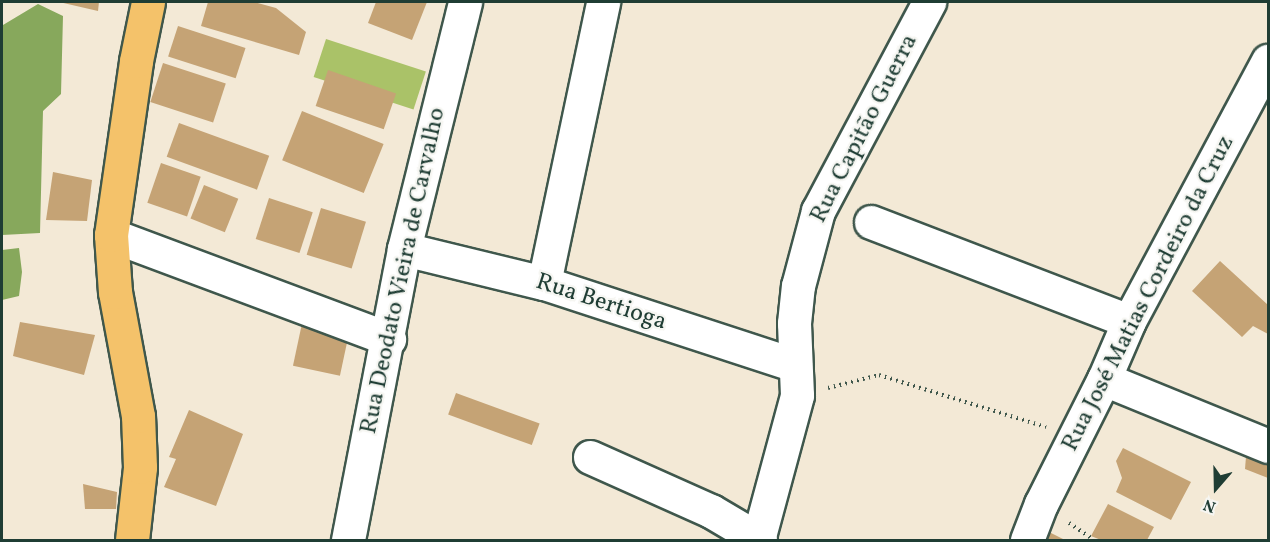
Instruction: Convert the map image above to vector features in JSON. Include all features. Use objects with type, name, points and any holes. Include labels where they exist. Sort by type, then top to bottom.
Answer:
[{"type":"main road","points":[[132,540],[140,467],[138,416],[115,292],[111,235],[136,61],[148,2]]},
{"type":"street","name":"Rua Deodato Vieira de Carvalho","points":[[348,540],[389,339],[404,249],[465,2]]},
{"type":"street","points":[[544,283],[603,2]]},
{"type":"street","name":"Rua Capitão Guerra","points":[[759,540],[796,380],[794,323],[798,286],[818,211],[929,2]]},
{"type":"street","name":"Rua José Matias Cordeiro da Cruz","points":[[1030,534],[1041,504],[1104,379],[1129,321],[1269,61]]},
{"type":"street","points":[[871,222],[1129,321]]},
{"type":"street","points":[[111,235],[389,339]]},
{"type":"street","name":"Rua Bertioga","points":[[404,249],[544,283],[796,380]]},
{"type":"street","points":[[1104,379],[1269,446]]},
{"type":"street","points":[[590,457],[711,512],[759,540]]},
{"type":"path","points":[[796,380],[879,375],[1075,436]]},
{"type":"green space","points":[[38,4],[63,16],[61,94],[43,111],[40,233],[2,235],[3,25]]},
{"type":"green space","points":[[326,39],[426,71],[414,109],[314,77]]},
{"type":"green space","points":[[19,248],[22,272],[19,296],[2,300],[2,250]]},
{"type":"building","points":[[59,2],[99,2],[98,11]]},
{"type":"building","points":[[208,2],[254,2],[276,8],[306,32],[299,55],[201,26]]},
{"type":"building","points":[[376,2],[427,2],[412,40],[368,23]]},
{"type":"building","points":[[178,26],[246,48],[236,78],[168,56]]},
{"type":"building","points":[[163,63],[226,83],[213,122],[150,102]]},
{"type":"building","points":[[328,70],[396,93],[384,129],[316,106]]},
{"type":"building","points":[[302,111],[384,144],[364,193],[282,160]]},
{"type":"building","points":[[179,123],[269,156],[257,190],[167,157]]},
{"type":"building","points":[[161,163],[201,177],[187,216],[147,203]]},
{"type":"building","points":[[53,172],[92,180],[87,221],[46,220]]},
{"type":"building","points":[[204,185],[238,199],[225,232],[191,218]]},
{"type":"building","points":[[269,198],[313,212],[299,253],[256,239]]},
{"type":"building","points":[[321,208],[366,222],[352,269],[307,255]]},
{"type":"building","points":[[1220,261],[1268,305],[1268,334],[1253,326],[1242,337],[1192,291]]},
{"type":"building","points":[[304,314],[351,324],[340,376],[293,366]]},
{"type":"building","points":[[20,322],[95,335],[84,375],[13,356]]},
{"type":"building","points":[[456,393],[540,423],[532,445],[448,415]]},
{"type":"building","points":[[189,410],[243,434],[216,506],[164,487],[176,459],[169,457]]},
{"type":"building","points":[[1247,444],[1268,453],[1268,478],[1245,469]]},
{"type":"building","points":[[1123,448],[1191,482],[1171,520],[1116,492],[1122,478],[1116,461]]},
{"type":"building","points":[[83,484],[117,492],[116,509],[85,509]]},
{"type":"building","points":[[1108,504],[1154,527],[1147,540],[1101,540],[1091,536]]},
{"type":"building","points":[[1049,532],[1065,540],[1044,540]]}]
